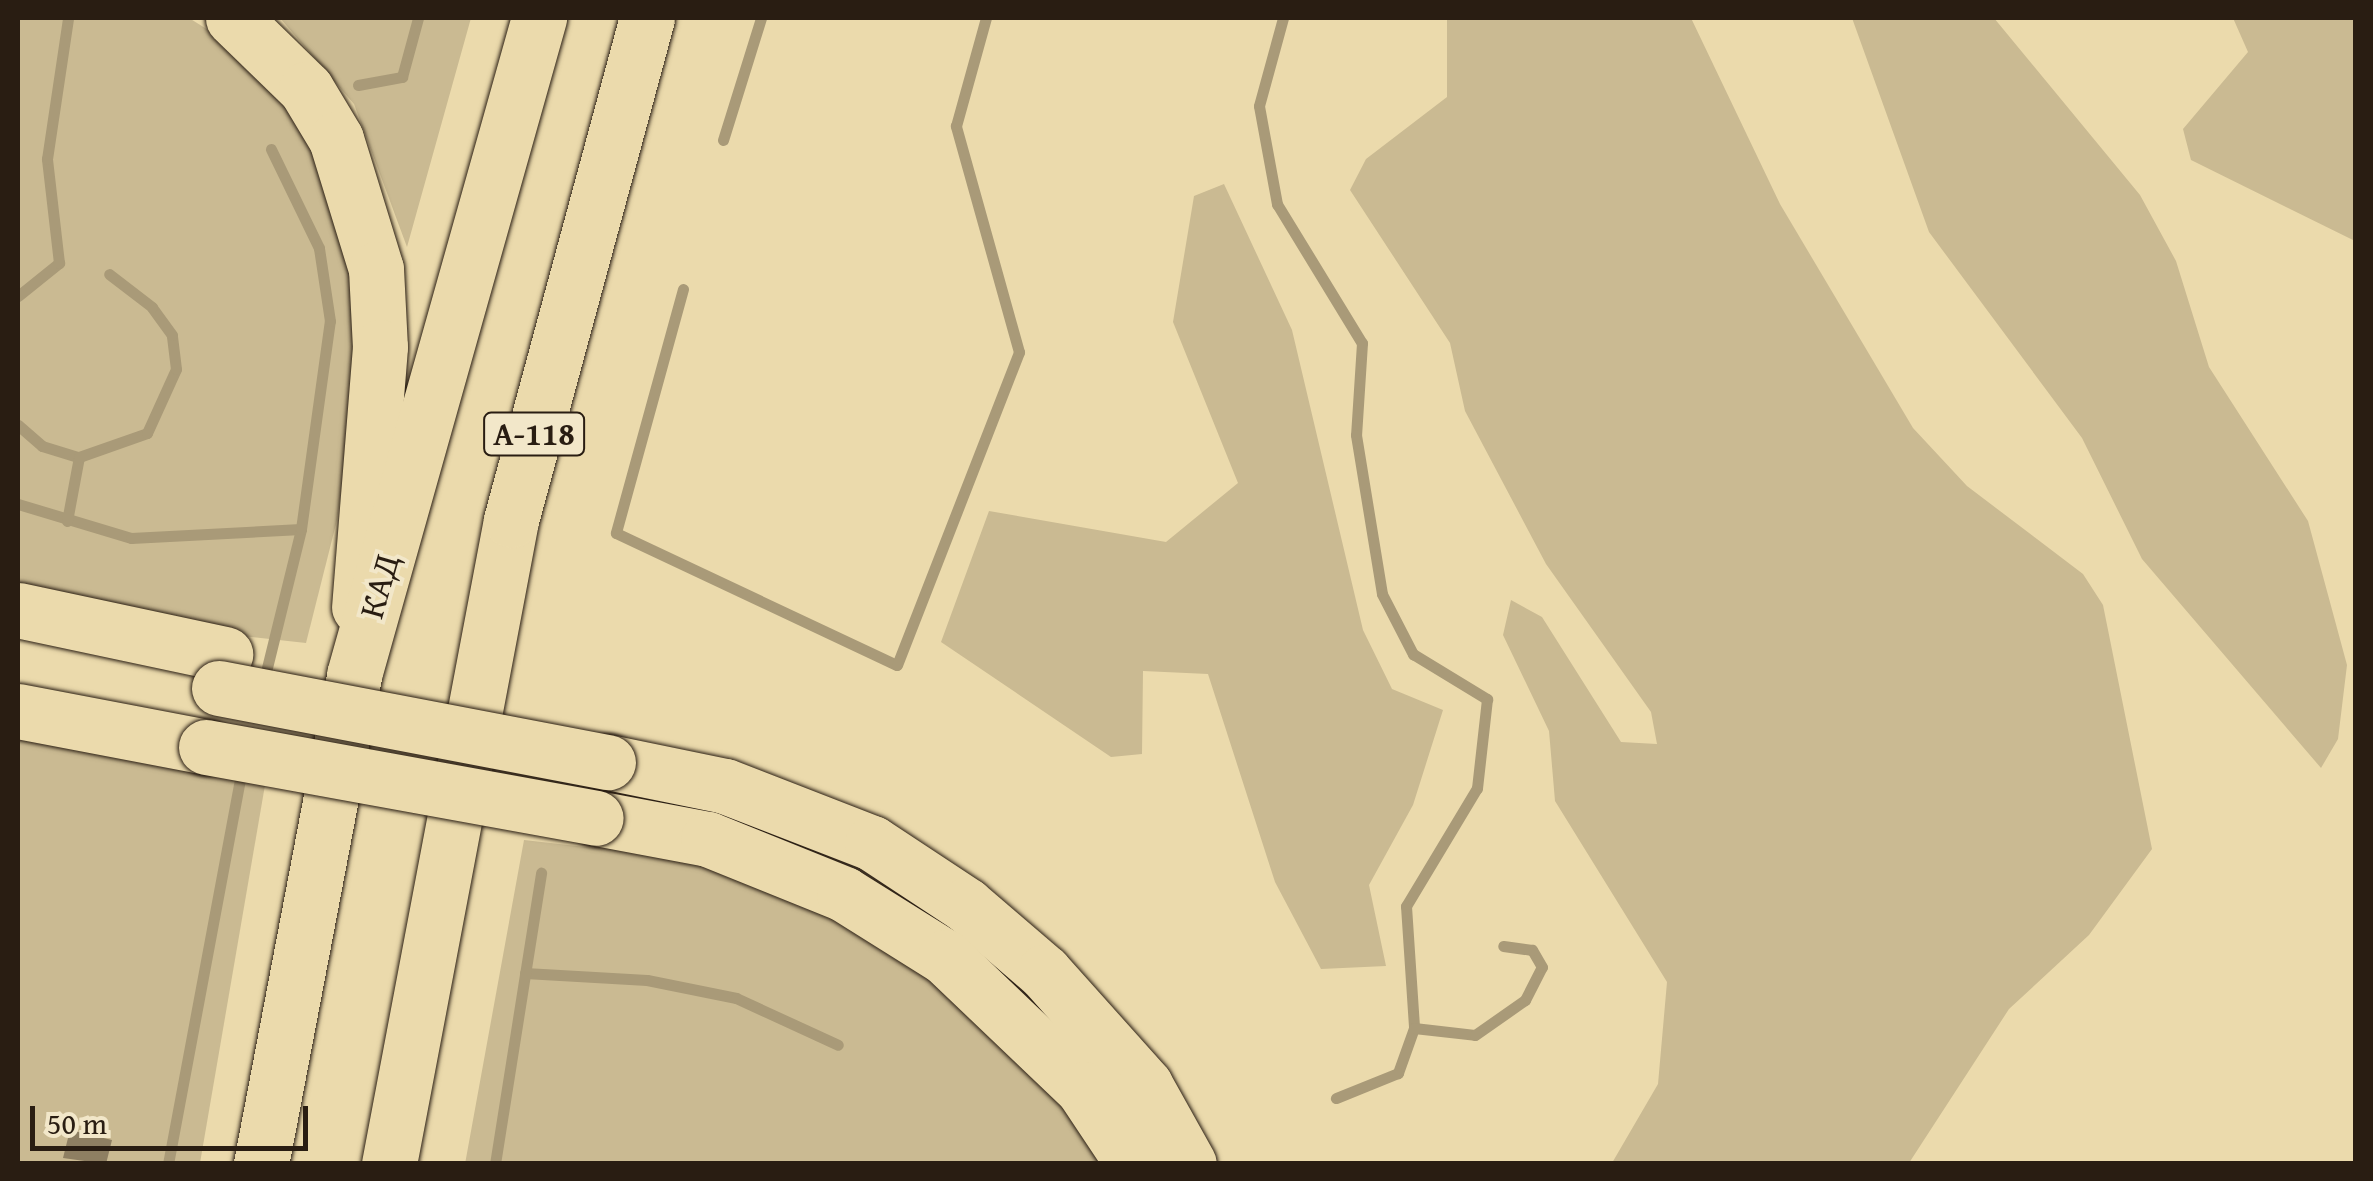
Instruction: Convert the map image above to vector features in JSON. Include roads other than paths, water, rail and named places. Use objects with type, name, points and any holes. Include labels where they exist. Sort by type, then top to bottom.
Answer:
[{"type":"main road","points":[[233,18],[306,89],[336,139],[376,268],[380,348],[354,675]]},
{"type":"main road","name":"КАД","points":[[261,1164],[354,675],[539,18]]},
{"type":"main road","name":"А-118","points":[[389,1164],[511,520],[647,18]]},
{"type":"main road","points":[[18,610],[222,671],[452,732],[725,786],[872,843],[966,905],[1044,972],[1145,1084],[1189,1164]]},
{"type":"main road","points":[[18,649],[222,671]]},
{"type":"main road","points":[[18,711],[708,839],[844,894],[945,957],[1083,1089],[1133,1164]]},
{"type":"waterway","points":[[18,296],[59,263],[47,159],[68,18]]},
{"type":"waterway","points":[[358,85],[402,77],[418,18]]},
{"type":"waterway","points":[[723,140],[761,18]]},
{"type":"waterway","points":[[683,289],[616,533],[897,665],[1019,352],[956,126],[986,18]]},
{"type":"waterway","points":[[1283,18],[1259,106],[1277,204],[1362,343],[1356,435],[1382,594],[1413,654],[1487,699],[1477,788],[1406,906],[1414,1028],[1398,1073],[1336,1098]]},
{"type":"waterway","points":[[263,684],[301,529],[330,321],[319,248],[271,149]]},
{"type":"waterway","points":[[67,521],[79,457],[147,433],[176,369],[172,335],[152,307],[109,274]]},
{"type":"waterway","points":[[18,425],[42,446],[79,457]]},
{"type":"waterway","points":[[18,504],[131,538],[301,529]]},
{"type":"waterway","points":[[168,1164],[242,770]]},
{"type":"waterway","points":[[495,1164],[541,873]]},
{"type":"waterway","points":[[1414,1028],[1475,1035],[1525,1000],[1542,967],[1532,950],[1503,946]]},
{"type":"waterway","points":[[525,973],[647,980],[736,998],[838,1045]]}]
